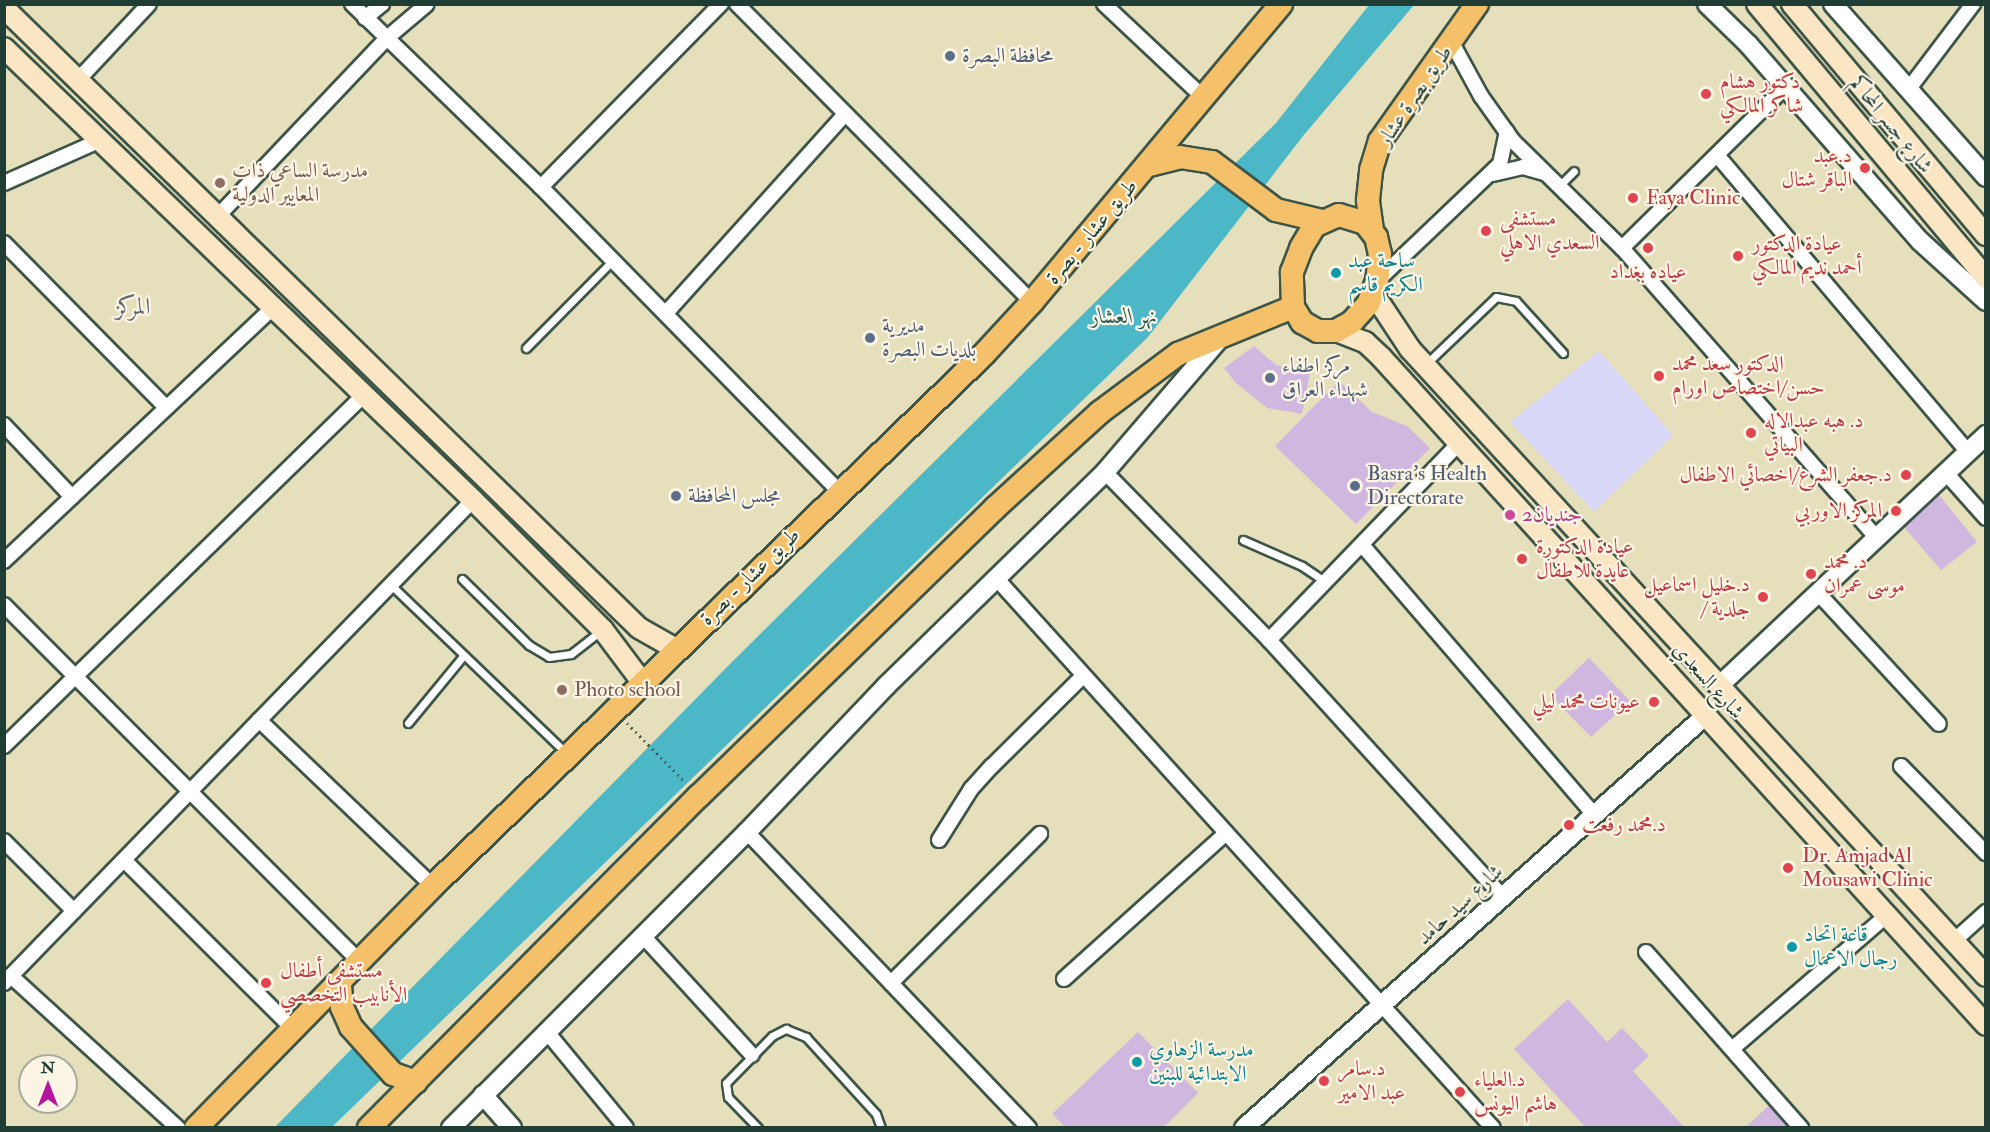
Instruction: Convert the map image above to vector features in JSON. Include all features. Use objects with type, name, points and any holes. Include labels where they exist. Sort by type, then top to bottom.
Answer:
[{"type":"main road","name":"طريق عشار - بصرة","points":[[196,1128],[295,1031],[433,886],[839,491],[984,354],[1032,302],[1149,165],[1281,4]]},
{"type":"main road","name":"طريق بصرة عشار","points":[[1372,230],[1368,200],[1371,170],[1380,141],[1477,4]]},
{"type":"main road","name":"شارع جسر المحاكم","points":[[1757,4],[1986,278]]},
{"type":"main road","points":[[1792,4],[1986,235]]},
{"type":"main road","points":[[4,8],[77,81],[219,215],[639,628],[676,649]]},
{"type":"main road","points":[[20,24],[6,48],[473,500],[603,630],[642,682]]},
{"type":"main road","points":[[1149,165],[1180,157],[1212,162],[1227,170],[1266,204],[1298,218],[1322,220],[1349,216],[1372,230],[1379,245],[1375,287],[1360,314],[1336,331],[1310,327],[1293,307],[1291,285],[1295,260],[1309,233],[1322,220]]},
{"type":"main road","points":[[199,235],[219,215]]},
{"type":"main road","name":"شارع السعدي","points":[[1375,287],[1396,331],[1425,365],[1721,684],[1986,976]]},
{"type":"main road","points":[[369,1128],[699,796],[995,508],[1153,370],[1226,332],[1293,307]]},
{"type":"main road","name":"شارع السعدي","points":[[1336,331],[1374,349],[1461,442],[1986,1025]]},
{"type":"main road","points":[[340,985],[342,1007],[351,1027],[393,1074],[416,1082]]},
{"type":"street","points":[[77,81],[149,4]]},
{"type":"street","points":[[352,4],[541,187],[839,491]]},
{"type":"street","points":[[365,18],[382,4]]},
{"type":"street","points":[[219,215],[387,38],[427,4]]},
{"type":"street","points":[[541,187],[721,4]]},
{"type":"street","points":[[737,4],[1032,302]]},
{"type":"street","points":[[1104,4],[1204,98]]},
{"type":"street","points":[[1707,4],[1785,87],[1920,241],[1986,301]]},
{"type":"street","points":[[1833,4],[1986,177]]},
{"type":"street","points":[[1908,90],[1973,4]]},
{"type":"street","points":[[1452,40],[1481,96],[1507,132],[1622,248],[1877,538]]},
{"type":"street","points":[[1622,248],[1785,87]]},
{"type":"street","points":[[666,314],[845,114]]},
{"type":"street","points":[[1375,287],[1488,176],[1504,154],[1507,132]]},
{"type":"street","points":[[4,183],[101,140]]},
{"type":"street","points":[[1717,155],[1968,452]]},
{"type":"street","points":[[1488,176],[1511,168],[1546,173]]},
{"type":"street","points":[[4,243],[166,407]]},
{"type":"street","points":[[4,561],[274,307]]},
{"type":"street","points":[[451,1128],[747,832],[885,686],[1105,472],[1226,332]]},
{"type":"street","points":[[4,746],[365,394]]},
{"type":"street","points":[[4,425],[72,496]]},
{"type":"street","points":[[1721,684],[1986,435]]},
{"type":"street","points":[[1269,640],[1324,580],[1363,546],[1461,442]]},
{"type":"street","points":[[1105,472],[1269,640],[1503,897]]},
{"type":"street","points":[[1946,473],[1986,518]]},
{"type":"street","points":[[178,1128],[8,979],[473,500]]},
{"type":"street","points":[[1363,546],[1594,815]]},
{"type":"street","points":[[996,578],[1493,1128]]},
{"type":"street","points":[[1818,593],[1939,724]]},
{"type":"street","points":[[4,605],[361,963]]},
{"type":"street","points":[[939,840],[985,773],[1083,676]]},
{"type":"street","name":"شارع سيد حامد","points":[[1244,1128],[1706,715]]},
{"type":"street","points":[[259,720],[433,886]]},
{"type":"street","points":[[1901,766],[1986,853]]},
{"type":"street","points":[[747,832],[1029,1128]]},
{"type":"street","points":[[1064,979],[1226,833]]},
{"type":"street","points":[[891,983],[1040,834]]},
{"type":"street","points":[[4,841],[74,911]]},
{"type":"street","points":[[124,860],[295,1031]]},
{"type":"street","points":[[1954,940],[1986,912]]},
{"type":"street","points":[[1732,1049],[1887,915]]},
{"type":"street","points":[[643,936],[752,1055]]},
{"type":"street","points":[[1646,952],[1801,1128]]},
{"type":"street","points":[[547,1032],[626,1128]]},
{"type":"street","points":[[483,1095],[512,1128]]},
{"type":"lane","points":[[1559,186],[1574,171]]},
{"type":"lane","points":[[526,348],[614,260]]},
{"type":"lane","points":[[1425,365],[1496,297],[1516,301],[1563,353]]},
{"type":"lane","points":[[1243,540],[1302,566],[1324,580]]},
{"type":"lane","points":[[462,579],[529,645],[549,657],[571,654],[603,630]]},
{"type":"lane","points":[[390,585],[568,755]]},
{"type":"lane","points":[[408,723],[464,655]]},
{"type":"lane","points":[[755,1126],[728,1097],[725,1088],[728,1079],[778,1031],[800,1032],[876,1114],[881,1128]]},
{"type":"path","points":[[623,719],[688,785]]},
{"type":"shaded area","points":[[1599,351],[1673,435],[1594,512],[1510,422]]},
{"type":"water","name":"نهر العشار","points":[[1369,5],[1414,5],[1303,136],[1148,337],[332,1127],[274,1128],[729,665],[1276,123]]},
{"type":"building","name":"مركز اطفاء شهداء العراق","points":[[1254,346],[1276,365],[1310,374],[1302,414],[1267,408],[1235,382],[1224,368]]},
{"type":"building","name":"Basra's Health Directorate","points":[[1339,381],[1372,412],[1407,426],[1430,448],[1356,524],[1275,446]]},
{"type":"building","points":[[1939,495],[1977,542],[1941,570],[1904,527]]},
{"type":"building","points":[[1589,658],[1630,701],[1591,737],[1550,695]]},
{"type":"building","points":[[1568,999],[1607,1042],[1622,1028],[1649,1056],[1633,1071],[1685,1128],[1586,1128],[1514,1049]]},
{"type":"building","name":"مدرسة الزهاوي اﻻبتدائية للبنين","points":[[1138,1032],[1198,1093],[1163,1128],[1066,1128],[1052,1114]]},
{"type":"building","points":[[1769,1105],[1789,1128],[1745,1128]]},
{"type":"place","name":"محافظة البصرة","points":[[950,56]]},
{"type":"place","name":"دكتور هشام شاكر المالكي","points":[[1706,94]]},
{"type":"place","name":"د.عبد الباقر شتال","points":[[1865,168]]},
{"type":"place","name":"مدرسة الساعي ذات المعايير الدولية","points":[[220,183]]},
{"type":"place","name":"Faya Clinic","points":[[1633,198]]},
{"type":"place","name":"مستشفى السعدي الاهلي","points":[[1486,231]]},
{"type":"place","name":"عياده بغداد","points":[[1648,248]]},
{"type":"place","name":"عيادة الدكتور أحمد نديم المالكي","points":[[1738,256]]},
{"type":"place","name":"ساحة عبد الكريم قاسم","points":[[1336,273]]},
{"type":"place","name":"مديرية بلديات البصرة","points":[[870,338]]},
{"type":"place","name":"الدكتور سعد محمد حسن/اختصاص اورام","points":[[1659,376]]},
{"type":"place","name":"مركز اطفاء شهداء العراق","points":[[1270,378]]},
{"type":"place","name":"د. هبه عبدالاله البياتي","points":[[1751,433]]},
{"type":"place","name":"د.جعفر الشرع/اخصائي الاطفال","points":[[1906,475]]},
{"type":"place","name":"Basra's Health Directorate","points":[[1355,486]]},
{"type":"place","name":"مجلس المحافظة","points":[[676,496]]},
{"type":"place","name":"المركز الاوربي","points":[[1896,511]]},
{"type":"place","name":"جنديان2","points":[[1510,515]]},
{"type":"place","name":"عيادة الدكتورة عايدة للاطفال","points":[[1522,559]]},
{"type":"place","name":"د. محمد موسى عمران","points":[[1811,574]]},
{"type":"place","name":"د.خليل اسماعيل / جلدية","points":[[1763,597]]},
{"type":"place","name":"Photo school","points":[[562,690]]},
{"type":"place","name":"عيونات محمد ليلي","points":[[1654,702]]},
{"type":"place","name":"د.محمد رفعت","points":[[1569,825]]},
{"type":"place","name":"Dr. Amjad Al Mousawi Clinic","points":[[1788,868]]},
{"type":"place","name":"قاعة اتحاد رجال الاعمال","points":[[1792,947]]},
{"type":"place","name":"مستشفى أطفال الأنابيب التخصصي","points":[[266,983]]},
{"type":"place","name":"مدرسة الزهاوي اﻻبتدائية للبنين","points":[[1137,1062]]},
{"type":"place","name":"د.سامر عبد الامير","points":[[1324,1081]]},
{"type":"place","name":"د.العلياء هاشم اليونس","points":[[1460,1092]]},
{"type":"district","name":"المركز","points":[[133,307]]}]
